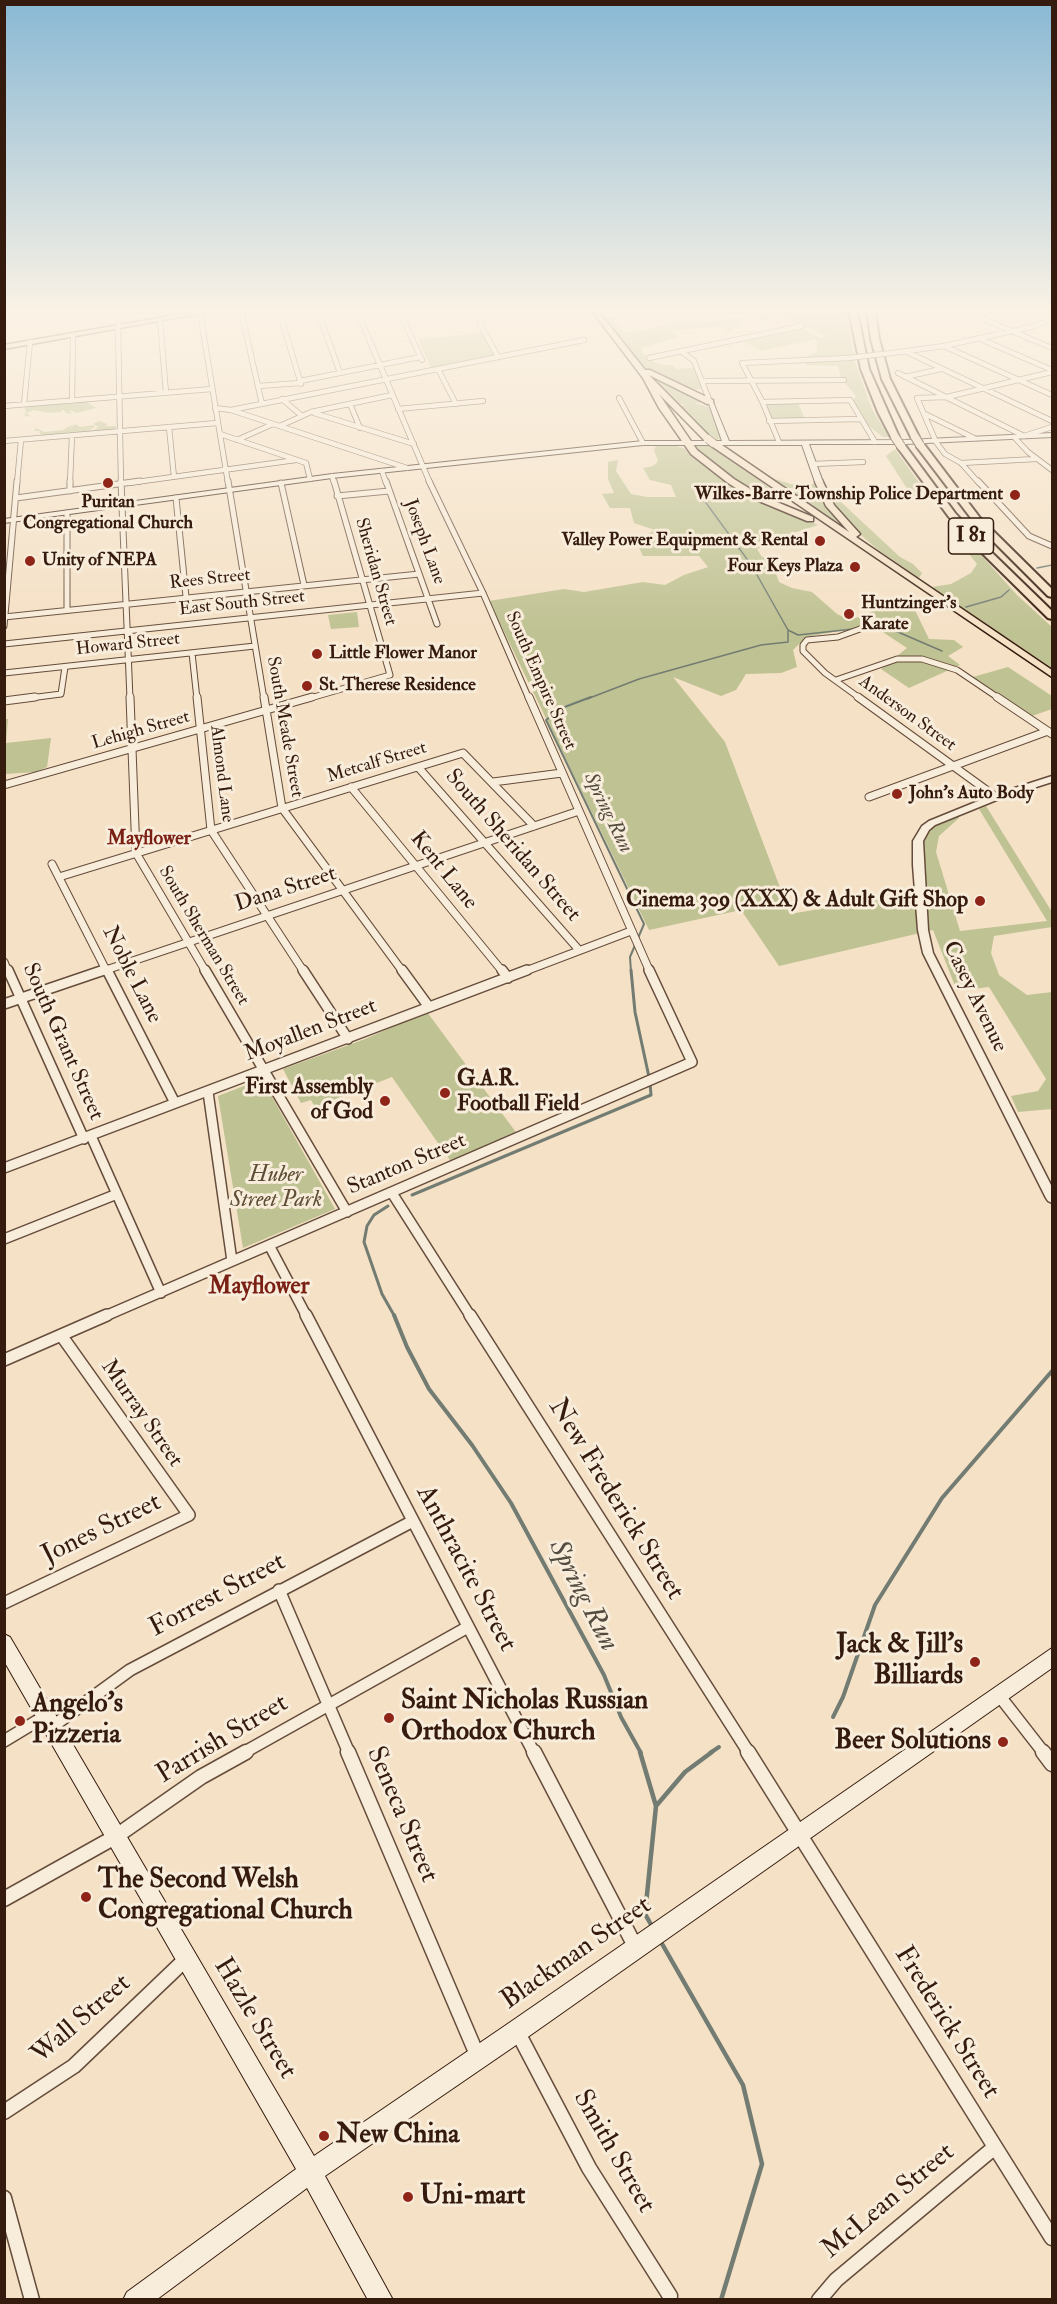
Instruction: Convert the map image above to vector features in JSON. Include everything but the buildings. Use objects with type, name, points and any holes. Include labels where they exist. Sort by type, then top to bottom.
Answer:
[{"type":"highway","name":"I 81","points":[[885,419],[898,442],[952,515],[989,555],[1053,616]]},
{"type":"highway","name":"I 81","points":[[906,419],[917,441],[977,520],[1053,594]]},
{"type":"main road","points":[[672,419],[690,448],[718,471],[753,494],[843,534]]},
{"type":"main road","points":[[686,419],[710,441],[843,534],[1053,674]]},
{"type":"main road","points":[[716,419],[726,442]]},
{"type":"main road","points":[[9,521],[332,476],[643,443],[875,442],[1053,435]]},
{"type":"main road","points":[[805,442],[825,499],[875,554]]},
{"type":"main road","points":[[753,494],[774,500],[783,497],[780,490]]},
{"type":"main road","name":"Hazle Street","points":[[4,1643],[310,2172],[381,2300]]},
{"type":"main road","name":"Blackman Street","points":[[135,2300],[310,2172],[517,2031],[1053,1657]]},
{"type":"street","name":"South Sherman Street","points":[[120,419],[136,853],[347,1212]]},
{"type":"street","name":"South Meade Street","points":[[216,419],[282,808],[429,1007]]},
{"type":"street","points":[[257,419],[407,468]]},
{"type":"street","points":[[280,426],[296,419]]},
{"type":"street","points":[[331,419],[414,444]]},
{"type":"street","points":[[356,419],[360,428]]},
{"type":"street","name":"South Empire Street","points":[[402,419],[483,593],[633,935],[692,1062]]},
{"type":"street","points":[[630,419],[643,443]]},
{"type":"street","points":[[779,441],[770,421],[860,419],[875,442]]},
{"type":"street","points":[[927,419],[945,454],[961,463],[1029,536],[1053,546]]},
{"type":"street","points":[[934,419],[974,438]]},
{"type":"street","points":[[989,419],[1024,436],[1053,427]]},
{"type":"street","points":[[4,441],[217,423]]},
{"type":"street","points":[[237,440],[273,424]]},
{"type":"street","points":[[169,427],[174,477]]},
{"type":"street","points":[[220,434],[306,463],[310,479]]},
{"type":"street","points":[[70,491],[72,435]]},
{"type":"street","points":[[1014,436],[1036,459],[1053,470]]},
{"type":"street","points":[[4,626],[9,521],[16,499],[21,440]]},
{"type":"street","points":[[961,463],[1036,459]]},
{"type":"street","points":[[4,502],[296,460]]},
{"type":"street","points":[[813,464],[863,462]]},
{"type":"street","name":"Joseph Lane","points":[[382,471],[436,624]]},
{"type":"street","name":"Sheridan Street","points":[[332,476],[390,675]]},
{"type":"street","points":[[281,483],[304,585]]},
{"type":"street","points":[[337,496],[390,491]]},
{"type":"street","points":[[176,498],[186,597]]},
{"type":"street","points":[[67,513],[67,610]]},
{"type":"street","name":"Rees Street","points":[[5,617],[419,574]]},
{"type":"street","name":"East South Street","points":[[4,644],[483,593]]},
{"type":"street","name":"Anderson Street","points":[[860,629],[838,637],[807,640],[803,645],[803,651],[836,680],[996,797]]},
{"type":"street","name":"Howard Street","points":[[4,674],[255,646]]},
{"type":"street","name":"Almond Lane","points":[[192,653],[211,830],[348,1039]]},
{"type":"street","points":[[836,680],[897,659],[922,658],[957,670],[1050,733]]},
{"type":"street","points":[[4,701],[61,694],[65,667]]},
{"type":"street","name":"Lehigh Street","points":[[4,785],[390,675]]},
{"type":"street","points":[[869,797],[1050,733]]},
{"type":"street","name":"Metcalf Street","points":[[59,878],[463,753],[493,782]]},
{"type":"street","name":"South Sheridan Street","points":[[418,767],[579,950]]},
{"type":"street","points":[[493,782],[562,773]]},
{"type":"street","name":"Casey Avenue","points":[[1053,779],[996,797],[932,823],[921,834],[918,841],[923,930],[932,961],[1053,1198]]},
{"type":"street","points":[[493,782],[534,826]]},
{"type":"street","name":"Kent Lane","points":[[351,787],[508,978]]},
{"type":"street","name":"Dana Street","points":[[4,1004],[579,811]]},
{"type":"street","name":"Noble Lane","points":[[52,864],[175,1103]]},
{"type":"street","name":"Moyallen Street","points":[[4,1168],[579,950],[633,935]]},
{"type":"street","name":"South Grant Street","points":[[4,962],[87,1138],[117,1194],[161,1293]]},
{"type":"street","name":"Stanton Street","points":[[4,1360],[692,1062]]},
{"type":"street","points":[[208,1092],[232,1261]]},
{"type":"street","name":"New Frederick Street","points":[[392,1193],[798,1833]]},
{"type":"street","points":[[4,1239],[117,1194]]},
{"type":"street","name":"Anthracite Street","points":[[269,1245],[468,1627],[650,1938]]},
{"type":"street","name":"Murray Street","points":[[61,1335],[189,1515]]},
{"type":"street","name":"Jones Street","points":[[4,1603],[189,1515]]},
{"type":"street","name":"Forrest Street","points":[[4,1741],[50,1720],[130,1670],[413,1521]]},
{"type":"street","name":"Seneca Street","points":[[279,1590],[478,2058]]},
{"type":"street","name":"Parrish Street","points":[[4,1899],[115,1837],[201,1777],[468,1627]]},
{"type":"street","points":[[998,1694],[1053,1764]]},
{"type":"street","name":"Frederick Street","points":[[798,1833],[1053,2238]]},
{"type":"street","name":"Wall Street","points":[[4,2112],[74,2066],[186,1959]]},
{"type":"street","name":"Smith Street","points":[[517,2031],[589,2168],[670,2296]]},
{"type":"street","name":"McLean Street","points":[[819,2300],[836,2280],[995,2147]]},
{"type":"street","points":[[4,2198],[32,2300]]},
{"type":"green space","points":[[692,419],[713,419],[721,439],[715,440]]},
{"type":"green space","points":[[771,419],[805,419],[772,420]]},
{"type":"green space","points":[[862,419],[878,419],[889,437],[883,437]]},
{"type":"green space","points":[[99,421],[108,424],[105,426],[116,426],[116,429],[44,436],[39,433],[40,431],[34,431],[36,428],[44,432],[63,430],[73,424],[70,429],[75,424],[80,427],[93,425],[95,427],[89,430],[94,430],[98,427],[93,424]]},
{"type":"green space","points":[[669,444],[686,449],[738,489],[818,525],[766,542],[764,546],[757,549],[762,557],[776,561],[774,568],[779,582],[792,588],[812,592],[837,614],[850,620],[909,598],[929,639],[954,640],[963,647],[948,656],[960,665],[909,688],[881,669],[907,648],[872,625],[806,637],[793,650],[797,667],[781,673],[746,674],[736,690],[721,696],[673,677],[725,742],[790,914],[914,893],[925,836],[933,827],[958,816],[959,818],[939,836],[936,852],[960,931],[1047,921],[979,809],[986,806],[1052,912],[1052,927],[994,936],[991,953],[999,975],[1027,995],[1052,992],[1052,1109],[1018,1112],[1011,1096],[1038,1091],[1046,1079],[989,987],[957,991],[933,930],[779,966],[741,910],[649,930],[489,601],[564,589],[584,592],[643,582],[665,585],[684,575],[708,567],[699,556],[643,556],[636,541],[655,530],[634,523],[630,508],[610,508],[602,494],[614,493],[608,479],[608,462],[618,460],[616,471],[631,494],[647,497],[676,497],[671,485],[650,480],[643,468],[653,466],[658,461],[654,450],[656,446]]},
{"type":"green space","points":[[697,444],[711,444],[779,495],[766,497],[734,480],[696,451],[694,447]]},
{"type":"green space","points":[[895,449],[931,499],[916,499],[908,490],[886,456]]},
{"type":"green space","points":[[765,476],[791,484],[815,484],[825,505],[853,535]]},
{"type":"green space","points":[[826,488],[900,557],[913,564],[922,573],[919,578],[862,536],[831,502]]},
{"type":"green space","points":[[974,547],[1017,595],[1052,627],[1052,668],[932,587],[951,584],[971,573],[977,564],[964,548]]},
{"type":"green space","points":[[357,612],[359,627],[331,629],[328,615]]},
{"type":"green space","points":[[1008,667],[1052,696],[1052,709],[1032,716],[973,677]]},
{"type":"green space","points":[[5,719],[8,719],[6,743],[51,738],[47,767],[36,772],[5,774]]},
{"type":"green space","name":"G.A.R. Football Field","points":[[427,1012],[518,1135],[452,1163],[392,1077],[315,1107],[311,1100],[301,1103],[283,1069],[365,1039]]},
{"type":"green space","name":"Huber Street Park","points":[[262,1079],[335,1209],[243,1248],[218,1096]]},
{"type":"waterway","name":"Spring Run","points":[[693,485],[752,566],[788,630]]},
{"type":"waterway","points":[[1037,568],[1052,565]]},
{"type":"waterway","points":[[966,607],[1001,597],[1009,590]]},
{"type":"waterway","points":[[788,630],[798,635],[872,627],[902,619]]},
{"type":"waterway","points":[[876,627],[891,629],[942,651]]},
{"type":"waterway","name":"Spring Run","points":[[587,699],[639,679],[761,645],[788,642],[788,630]]},
{"type":"waterway","name":"Spring Run","points":[[591,697],[562,708],[546,720],[644,924],[630,957],[631,972]]},
{"type":"waterway","name":"Spring Run","points":[[631,970],[635,1012],[649,1077]]},
{"type":"waterway","name":"Spring Run","points":[[412,1195],[651,1095],[650,1083]]},
{"type":"waterway","name":"Spring Run","points":[[388,1206],[374,1215],[367,1226],[364,1242],[382,1294],[394,1316]]},
{"type":"waterway","name":"Spring Run","points":[[394,1316],[407,1347],[429,1389],[472,1445],[511,1503],[604,1675],[621,1717],[641,1753]]},
{"type":"waterway","points":[[833,1717],[843,1697],[875,1605],[942,1498],[1052,1371]]},
{"type":"waterway","points":[[710,1753],[719,1747]]},
{"type":"waterway","name":"Spring Run","points":[[640,1752],[656,1806]]},
{"type":"waterway","points":[[656,1806],[685,1772],[712,1752]]},
{"type":"waterway","name":"Spring Run","points":[[653,1928],[645,1914],[656,1806]]},
{"type":"waterway","name":"Spring Run","points":[[661,1942],[743,2085],[762,2164],[721,2300]]},
{"type":"place","name":"Puritan Congregational Church","points":[[108,483]]},
{"type":"place","name":"Wilkes-Barre Township Police Department","points":[[1015,495]]},
{"type":"place","name":"Valley Power Equipment & Rental","points":[[820,541]]},
{"type":"place","name":"Unity of NEPA","points":[[30,561]]},
{"type":"place","name":"Four Keys Plaza","points":[[855,567]]},
{"type":"place","name":"Huntzinger's Karate","points":[[849,614]]},
{"type":"place","name":"Little Flower Manor","points":[[317,654]]},
{"type":"place","name":"St. Therese Residence","points":[[307,686]]},
{"type":"place","name":"John's Auto Body","points":[[897,794]]},
{"type":"place","name":"Cinema 309 (XXX) & Adult Gift Shop","points":[[980,901]]},
{"type":"place","name":"G.A.R. Football Field","points":[[445,1093]]},
{"type":"place","name":"First Assembly of God","points":[[385,1101]]},
{"type":"place","name":"Jack & Jill's Billiards","points":[[975,1662]]},
{"type":"place","name":"Saint Nicholas Russian Orthodox Church","points":[[389,1718]]},
{"type":"place","name":"Angelo's Pizzeria","points":[[20,1721]]},
{"type":"place","name":"Beer Solutions","points":[[1003,1742]]},
{"type":"place","name":"The Second Welsh Congregational Church","points":[[86,1897]]},
{"type":"place","name":"New China","points":[[324,2136]]},
{"type":"place","name":"Uni-mart","points":[[408,2197]]},
{"type":"district","name":"Mayflower","points":[[149,840]]},
{"type":"district","name":"Mayflower","points":[[259,1288]]}]
